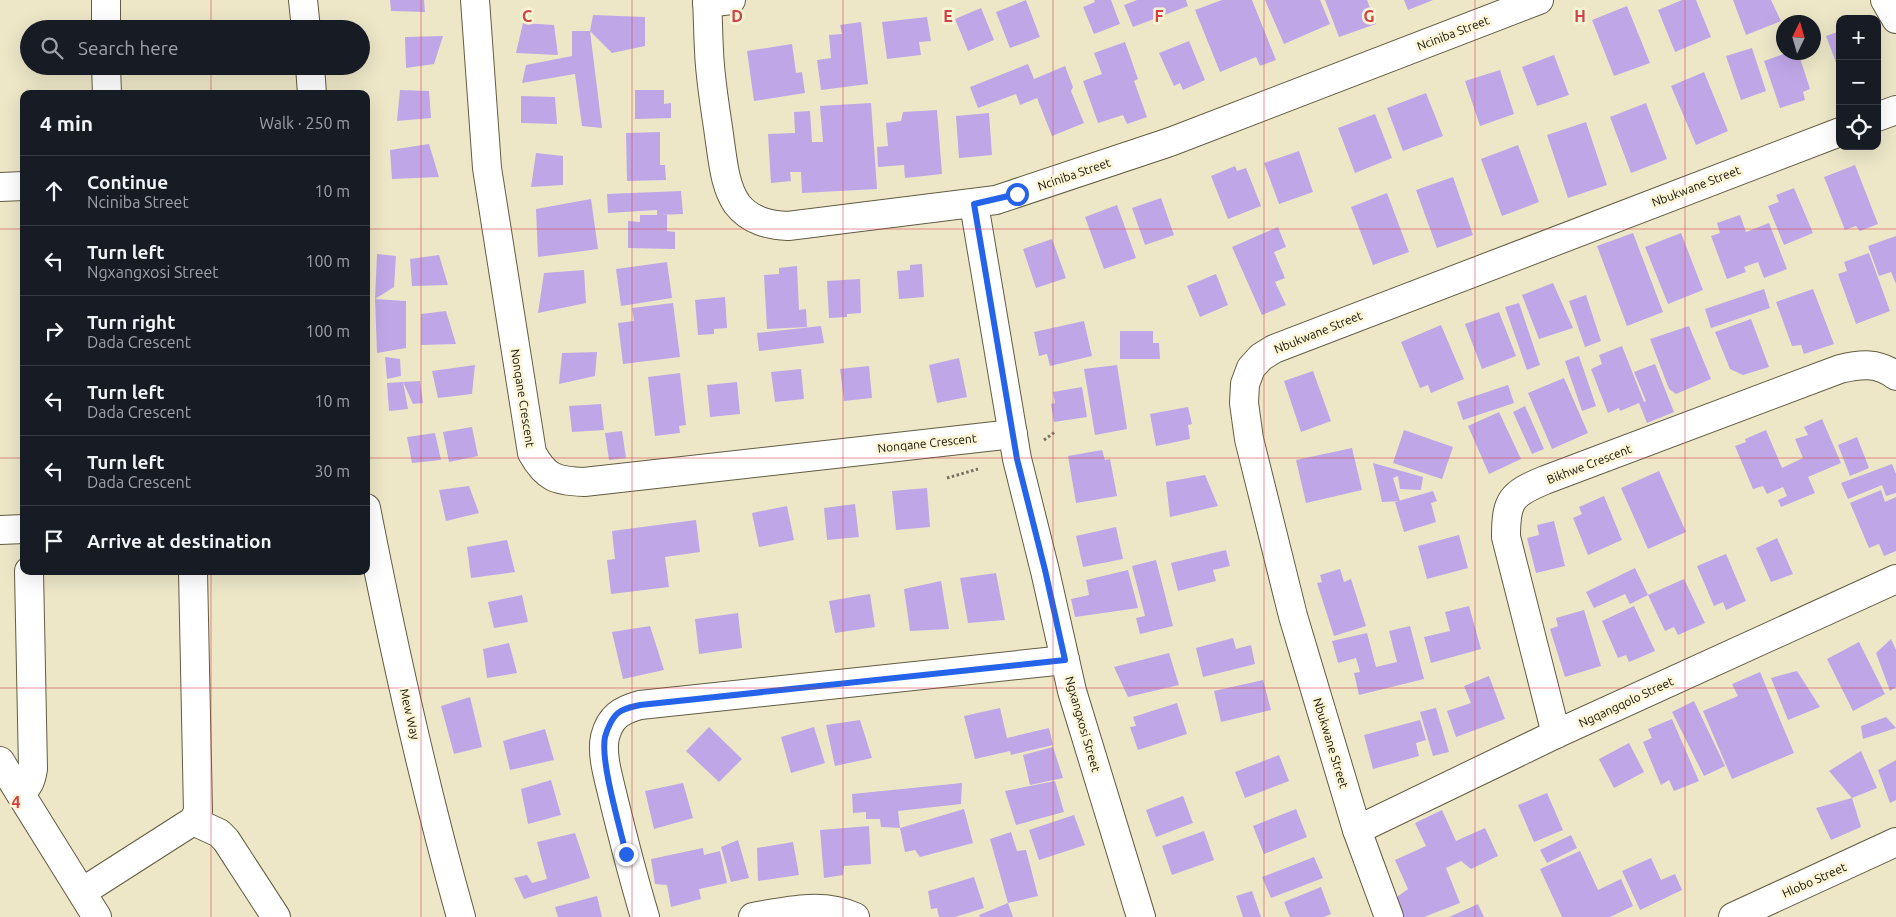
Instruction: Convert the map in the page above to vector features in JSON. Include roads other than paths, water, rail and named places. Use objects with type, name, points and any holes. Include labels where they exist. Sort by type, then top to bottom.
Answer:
[{"type":"street","points":[[106,0],[106,20]]},
{"type":"street","points":[[303,0],[305,20]]},
{"type":"street","name":"Nonqane Crescent","points":[[475,0],[487,168],[530,443],[532,453],[540,467],[550,476],[562,480],[584,482],[1013,434]]},
{"type":"street","name":"Nciniba Street","points":[[715,1],[709,50],[724,166],[732,196],[746,213],[755,220],[766,224],[794,226],[974,204],[1017,194],[1170,142],[1539,0]]},
{"type":"street","points":[[1885,0],[1896,19]]},
{"type":"street","points":[[106,75],[107,90]]},
{"type":"street","points":[[311,75],[312,90]]},
{"type":"street","points":[[1881,116],[1896,110]]},
{"type":"street","name":"Nbukwane Street","points":[[1389,917],[1358,830],[1293,616],[1250,439],[1244,403],[1244,391],[1252,368],[1261,357],[1274,348],[1836,134]]},
{"type":"street","points":[[0,187],[20,186]]},
{"type":"street","name":"Ngxangxosi Street","points":[[974,204],[1013,434],[1065,660],[1086,738],[1141,917]]},
{"type":"street","name":"Bikhwe Crescent","points":[[1556,734],[1506,537],[1506,514],[1516,495],[1526,488],[1545,480],[1840,369],[1865,364],[1889,370],[1896,376]]},
{"type":"street","name":"Mew Way","points":[[370,527],[404,691],[461,917]]},
{"type":"street","points":[[0,530],[20,529]]},
{"type":"street","points":[[20,793],[31,781],[33,769],[29,575]]},
{"type":"street","points":[[82,892],[193,821],[198,812],[193,575]]},
{"type":"street","name":"Ngqangqolo Street","points":[[1358,830],[1556,734],[1896,579]]},
{"type":"street","points":[[645,917],[626,854],[605,757],[605,738],[609,725],[616,714],[625,709],[640,705],[1065,660]]},
{"type":"street","points":[[0,762],[98,917]]},
{"type":"street","points":[[193,821],[219,833],[226,840],[276,917]]},
{"type":"street","name":"Hlobo Street","points":[[1733,917],[1896,842]]},
{"type":"street","points":[[753,917],[792,910],[822,909],[846,912],[855,917]]}]
